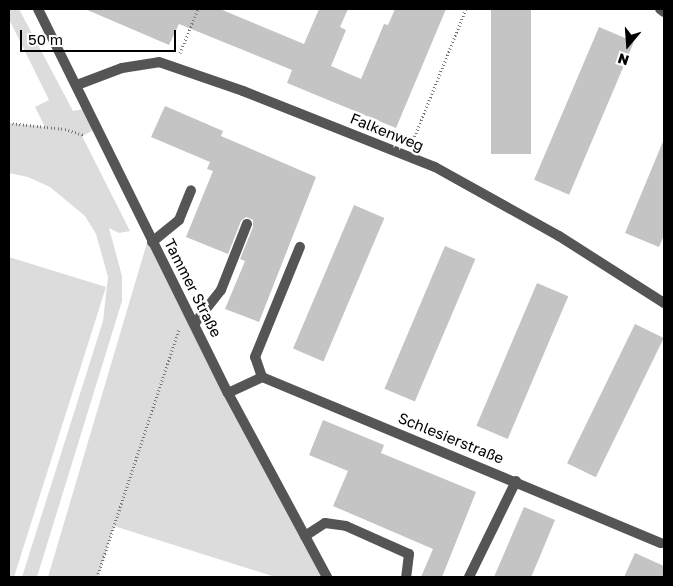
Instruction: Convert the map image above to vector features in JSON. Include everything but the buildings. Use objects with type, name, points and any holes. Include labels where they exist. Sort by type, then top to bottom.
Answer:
[{"type":"street","name":"Tammer Straße","points":[[38,9],[77,85],[152,242],[196,323],[228,392],[327,577]]},
{"type":"street","points":[[660,9],[664,12]]},
{"type":"street","name":"Falkenweg","points":[[77,85],[143,63],[160,62],[174,67],[434,167],[559,236],[664,302]]},
{"type":"street","points":[[152,242],[179,220],[191,190]]},
{"type":"street","points":[[196,323],[221,290],[247,224]]},
{"type":"street","points":[[228,392],[262,377],[255,357],[300,247]]},
{"type":"street","name":"Schlesierstraße","points":[[262,377],[516,480],[662,543]]},
{"type":"street","points":[[469,577],[516,480]]},
{"type":"street","points":[[305,536],[325,523],[346,526],[409,554],[406,577]]},
{"type":"path","points":[[174,67],[198,9]]},
{"type":"path","points":[[407,156],[466,9]]},
{"type":"path","points":[[9,123],[65,130],[82,136],[98,128]]},
{"type":"path","points":[[96,577],[180,324]]},
{"type":"shaded area","points":[[9,9],[19,9],[73,111],[89,108],[98,128],[82,136],[130,231],[119,233],[109,228],[122,276],[122,301],[37,577],[22,577],[103,321],[108,277],[96,234],[85,216],[50,187],[28,177],[9,173],[9,123],[45,127],[35,107],[49,100],[9,19]]},
{"type":"shaded area","points":[[149,236],[327,577],[275,577],[114,526],[98,577],[48,577]]},
{"type":"shaded area","points":[[9,257],[106,287],[14,577],[9,577]]}]
